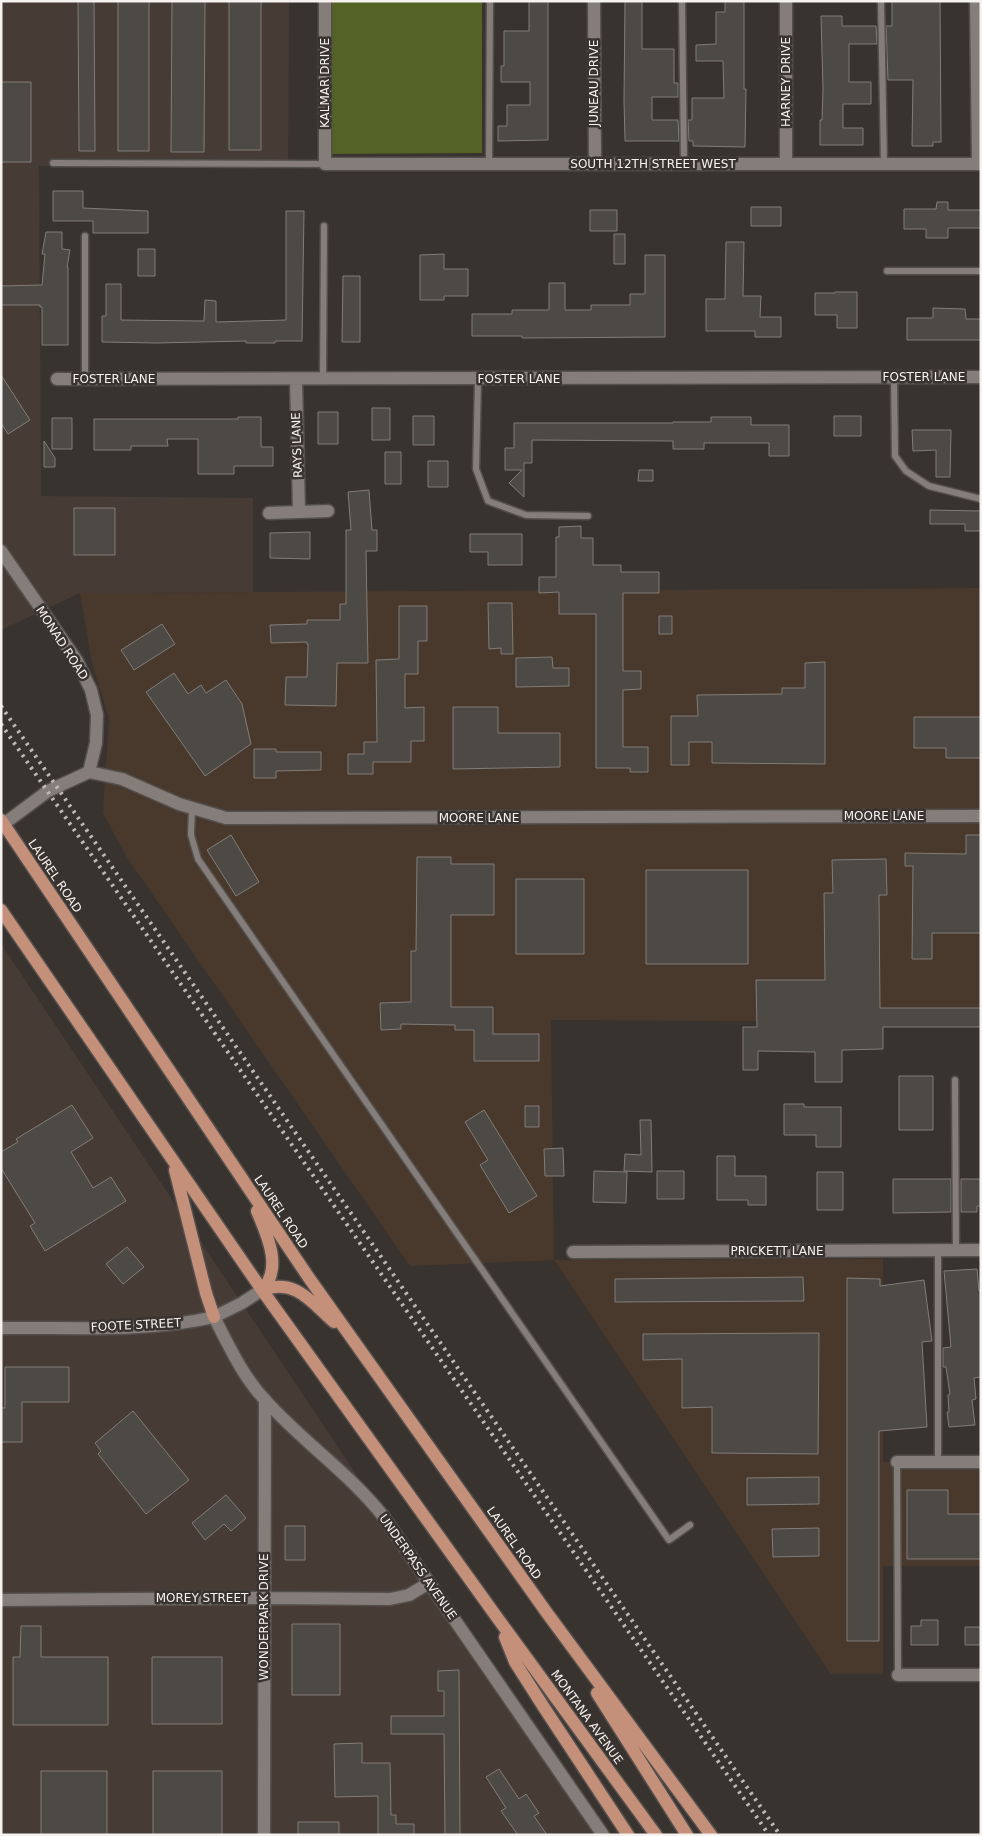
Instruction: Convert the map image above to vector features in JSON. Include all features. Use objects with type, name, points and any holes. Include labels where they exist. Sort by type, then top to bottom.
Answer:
[{"type":"main road","name":"LAUREL ROAD","points":[[2,823],[350,1337],[547,1613]]},
{"type":"main road","points":[[1,910],[262,1290],[496,1616],[516,1662],[628,1835]]},
{"type":"main road","points":[[172,1158],[186,1206],[206,1293],[214,1317]]},
{"type":"main road","points":[[241,1177],[264,1228],[271,1249],[272,1274],[268,1284],[262,1290]]},
{"type":"main road","points":[[262,1290],[282,1285],[292,1287],[301,1292],[350,1337]]},
{"type":"main road","points":[[547,1613],[711,1835]]},
{"type":"main road","name":"MONTANA AVENUE","points":[[547,1613],[687,1835]]},
{"type":"main road","name":"MONTANA AVENUE","points":[[496,1616],[656,1835]]},
{"type":"street","name":"KALMAR DRIVE","points":[[325,1],[325,164]]},
{"type":"street","name":"JUNEAU DRIVE","points":[[594,1],[595,164]]},
{"type":"street","name":"HARNEY DRIVE","points":[[786,1],[786,164]]},
{"type":"street","points":[[976,1],[979,164]]},
{"type":"street","name":"SOUTH 12TH STREET WEST","points":[[325,164],[979,164]]},
{"type":"street","name":"FOSTER LANE","points":[[57,379],[478,380],[981,377]]},
{"type":"street","name":"RAYS LANE","points":[[296,379],[299,511]]},
{"type":"street","points":[[269,513],[328,511]]},
{"type":"street","name":"MONAD ROAD","points":[[1,551],[77,661],[91,690],[97,714],[96,743],[88,772]]},
{"type":"street","points":[[2,823],[48,792],[88,772]]},
{"type":"street","name":"MOORE LANE","points":[[88,772],[122,779],[192,808],[226,818],[981,816]]},
{"type":"street","name":"PRICKETT LANE","points":[[573,1252],[981,1250]]},
{"type":"street","name":"FOOTE STREET","points":[[1,1328],[158,1325],[192,1322],[214,1317],[242,1303],[262,1290]]},
{"type":"street","name":"UNDERPASS AVENUE","points":[[214,1317],[242,1367],[265,1400],[371,1501],[603,1835]]},
{"type":"street","name":"WONDERPARK DRIVE","points":[[264,1835],[265,1400]]},
{"type":"street","points":[[896,1462],[981,1462]]},
{"type":"street","name":"MOREY STREET","points":[[1,1600],[395,1598],[409,1595],[429,1583]]},
{"type":"street","points":[[898,1675],[981,1675]]},
{"type":"lane","points":[[489,164],[490,1]]},
{"type":"lane","points":[[682,1],[684,164]]},
{"type":"lane","points":[[881,1],[884,164]]},
{"type":"lane","points":[[53,163],[325,164]]},
{"type":"lane","points":[[323,379],[324,226]]},
{"type":"lane","points":[[85,236],[85,379]]},
{"type":"lane","points":[[887,271],[981,271]]},
{"type":"lane","points":[[894,377],[895,456],[906,471],[929,486],[981,500]]},
{"type":"lane","points":[[478,380],[476,469],[488,501],[526,514],[588,516]]},
{"type":"lane","points":[[192,808],[191,835],[198,858],[669,1540],[690,1525]]},
{"type":"lane","points":[[955,1080],[956,1250]]},
{"type":"lane","points":[[938,1250],[938,1462]]},
{"type":"lane","points":[[896,1462],[898,1675]]},
{"type":"shaded area","points":[[1,1],[289,1],[288,164],[39,166],[41,496],[253,498],[253,592],[80,593],[1,630]]},
{"type":"shaded area","points":[[981,588],[981,1022],[551,1020],[554,1260],[410,1266],[126,856],[103,813],[109,719],[92,663],[80,593]]},
{"type":"shaded area","points":[[1,944],[429,1583],[603,1835],[1,1835]]},
{"type":"shaded area","points":[[883,1259],[883,1462],[981,1462],[981,1566],[883,1566],[883,1674],[831,1674],[554,1260]]},
{"type":"green space","points":[[329,1],[482,1],[482,153],[329,154]]},
{"type":"building","points":[[78,1],[94,1],[95,151],[79,151]]},
{"type":"building","points":[[118,1],[149,1],[149,151],[118,151]]},
{"type":"building","points":[[172,1],[205,1],[204,152],[171,152]]},
{"type":"building","points":[[229,1],[261,1],[261,150],[229,150]]},
{"type":"building","points":[[529,1],[548,1],[548,140],[498,141],[498,126],[507,126],[507,105],[530,105],[530,82],[501,82],[501,66],[504,66],[504,31],[529,31]]},
{"type":"building","points":[[625,1],[642,1],[642,49],[674,49],[674,83],[678,83],[678,97],[652,97],[652,120],[678,120],[679,141],[625,141]]},
{"type":"building","points":[[725,1],[744,1],[745,147],[693,146],[693,141],[689,141],[688,120],[692,120],[692,98],[724,98],[723,61],[696,61],[696,45],[716,44],[716,12],[725,12]]},
{"type":"building","points":[[892,1],[940,1],[941,142],[933,142],[933,146],[912,146],[913,80],[888,80],[886,26],[892,26]]},
{"type":"building","points":[[821,16],[842,16],[842,26],[876,26],[877,44],[849,44],[849,82],[871,82],[871,104],[843,104],[843,128],[863,128],[863,145],[820,145],[823,89]]},
{"type":"building","points":[[1,82],[31,82],[31,162],[1,162]]},
{"type":"building","points":[[53,191],[83,191],[83,208],[148,211],[148,233],[93,233],[93,221],[53,221]]},
{"type":"building","points":[[937,202],[948,202],[948,210],[981,210],[981,228],[948,228],[948,238],[926,238],[926,229],[904,229],[904,209],[936,209]]},
{"type":"building","points":[[751,207],[781,207],[781,226],[751,226]]},
{"type":"building","points":[[590,210],[617,210],[617,231],[590,231]]},
{"type":"building","points":[[286,211],[304,211],[302,341],[275,341],[275,343],[246,343],[246,341],[102,342],[102,316],[106,316],[106,284],[121,284],[121,320],[204,321],[205,300],[216,301],[216,322],[286,320]]},
{"type":"building","points":[[46,232],[62,232],[62,249],[70,250],[67,267],[68,345],[42,345],[42,307],[40,305],[1,305],[1,286],[42,285],[45,254],[42,254]]},
{"type":"building","points":[[614,234],[625,234],[625,264],[614,264]]},
{"type":"building","points":[[726,242],[744,242],[743,296],[761,296],[760,317],[781,317],[781,337],[755,337],[755,331],[706,331],[706,299],[725,299]]},
{"type":"building","points":[[138,249],[155,249],[155,276],[138,276]]},
{"type":"building","points":[[444,254],[444,269],[468,269],[468,296],[444,296],[444,300],[420,300],[420,255]]},
{"type":"building","points":[[645,255],[665,255],[665,337],[522,338],[522,336],[472,336],[472,314],[512,314],[512,310],[549,310],[549,283],[565,283],[565,310],[591,310],[591,305],[630,305],[630,294],[645,294]]},
{"type":"building","points":[[343,276],[360,276],[360,342],[342,342]]},
{"type":"building","points":[[857,292],[857,328],[837,328],[837,315],[815,315],[815,293]]},
{"type":"building","points":[[933,308],[965,309],[966,319],[981,319],[981,340],[907,340],[907,318],[933,318]]},
{"type":"building","points":[[1,375],[30,420],[8,434],[1,423]]},
{"type":"building","points":[[372,408],[390,408],[390,440],[372,440]]},
{"type":"building","points":[[318,412],[338,412],[338,444],[318,444]]},
{"type":"building","points":[[413,416],[434,416],[434,445],[413,445]]},
{"type":"building","points":[[834,416],[861,416],[861,436],[834,436]]},
{"type":"building","points":[[238,417],[261,417],[261,447],[273,447],[273,466],[234,466],[234,474],[198,474],[198,439],[167,439],[168,446],[131,446],[131,450],[94,450],[94,419],[238,419]]},
{"type":"building","points":[[711,417],[751,417],[751,425],[789,425],[789,456],[769,456],[769,443],[704,443],[704,449],[673,449],[673,441],[532,440],[532,463],[524,463],[524,497],[509,483],[522,470],[505,470],[505,448],[514,448],[514,423],[711,422]]},
{"type":"building","points":[[52,418],[72,418],[72,449],[52,449]]},
{"type":"building","points":[[912,430],[951,430],[950,477],[936,477],[936,450],[913,451]]},
{"type":"building","points":[[44,441],[55,458],[55,467],[44,467]]},
{"type":"building","points":[[385,452],[401,452],[401,484],[385,484]]},
{"type":"building","points":[[428,461],[448,461],[448,487],[428,487]]},
{"type":"building","points":[[639,470],[653,470],[653,481],[638,481]]},
{"type":"building","points":[[369,490],[372,530],[377,530],[377,551],[366,551],[368,663],[337,663],[336,706],[285,705],[286,677],[307,677],[308,644],[307,642],[271,643],[270,625],[307,624],[307,620],[340,620],[340,604],[346,604],[346,530],[351,530],[348,492]]},
{"type":"building","points":[[74,508],[115,508],[115,555],[74,555]]},
{"type":"building","points":[[930,510],[981,511],[981,531],[965,531],[965,524],[930,524]]},
{"type":"building","points":[[581,526],[581,538],[593,538],[593,565],[621,565],[621,572],[659,572],[659,593],[623,593],[623,671],[641,671],[641,689],[623,690],[623,747],[648,747],[648,772],[630,772],[630,768],[596,768],[596,614],[559,614],[559,592],[539,593],[539,577],[556,577],[556,537],[559,537],[559,527]]},
{"type":"building","points":[[310,532],[310,559],[270,558],[270,533]]},
{"type":"building","points":[[470,534],[522,534],[522,565],[488,565],[488,552],[470,552]]},
{"type":"building","points":[[488,603],[512,603],[513,654],[501,654],[501,648],[489,649]]},
{"type":"building","points":[[399,606],[427,606],[427,641],[418,641],[418,674],[405,674],[405,708],[424,707],[424,741],[411,741],[411,762],[373,762],[373,774],[348,774],[348,754],[364,754],[364,742],[377,742],[376,660],[399,659]]},
{"type":"building","points":[[659,616],[672,616],[672,634],[659,634]]},
{"type":"building","points":[[162,624],[175,644],[134,670],[121,650]]},
{"type":"building","points":[[552,657],[553,668],[569,668],[569,686],[516,687],[516,658]]},
{"type":"building","points":[[825,662],[825,764],[712,763],[712,742],[689,742],[689,765],[671,765],[671,716],[698,716],[697,695],[782,694],[782,688],[805,688],[805,663]]},
{"type":"building","points":[[174,673],[188,694],[201,685],[206,693],[226,680],[242,704],[251,744],[205,776],[146,692]]},
{"type":"building","points":[[453,707],[498,707],[498,733],[560,733],[560,767],[453,769]]},
{"type":"building","points":[[914,717],[981,717],[981,758],[946,758],[946,748],[914,748]]},
{"type":"building","points":[[254,749],[276,749],[276,752],[321,752],[321,770],[276,771],[276,778],[254,778]]},
{"type":"building","points":[[231,835],[259,882],[236,896],[207,850]]},
{"type":"building","points":[[966,835],[981,835],[981,933],[932,933],[932,959],[912,959],[913,866],[905,866],[905,853],[966,854]]},
{"type":"building","points":[[417,857],[451,857],[451,864],[494,864],[494,915],[451,915],[451,1007],[493,1007],[493,1034],[539,1034],[539,1061],[474,1061],[474,1030],[455,1030],[455,1025],[401,1024],[401,1029],[381,1030],[380,1003],[411,1002],[411,951],[416,951]]},
{"type":"building","points":[[886,859],[887,895],[879,895],[880,1008],[981,1008],[981,1027],[883,1027],[883,1049],[842,1050],[842,1082],[815,1082],[815,1052],[758,1051],[758,1070],[743,1070],[743,1027],[757,1027],[756,980],[825,980],[824,893],[833,893],[832,860]]},
{"type":"building","points":[[646,870],[748,870],[748,964],[646,964]]},
{"type":"building","points":[[516,879],[584,879],[584,954],[516,954]]},
{"type":"building","points":[[899,1076],[933,1076],[933,1130],[899,1130]]},
{"type":"building","points":[[784,1104],[804,1104],[804,1107],[841,1107],[841,1147],[816,1147],[816,1135],[784,1135]]},
{"type":"building","points":[[72,1105],[93,1138],[71,1152],[93,1188],[111,1177],[126,1201],[45,1251],[30,1226],[35,1223],[1,1168],[1,1152],[18,1142],[16,1139]]},
{"type":"building","points":[[525,1106],[539,1106],[539,1127],[525,1127]]},
{"type":"building","points":[[484,1110],[537,1196],[509,1213],[480,1165],[488,1160],[465,1122]]},
{"type":"building","points":[[640,1120],[651,1120],[652,1172],[624,1171],[625,1154],[641,1155]]},
{"type":"building","points":[[563,1148],[564,1176],[545,1176],[544,1149]]},
{"type":"building","points":[[717,1156],[735,1156],[735,1176],[766,1176],[766,1205],[748,1205],[748,1200],[717,1200]]},
{"type":"building","points":[[594,1171],[627,1172],[626,1203],[593,1202]]},
{"type":"building","points":[[657,1171],[684,1171],[684,1199],[657,1199]]},
{"type":"building","points":[[817,1172],[843,1172],[843,1210],[817,1210]]},
{"type":"building","points":[[893,1179],[951,1179],[951,1212],[893,1213]]},
{"type":"building","points":[[961,1179],[981,1179],[981,1206],[977,1206],[977,1212],[961,1212]]},
{"type":"building","points":[[127,1247],[144,1267],[123,1284],[106,1264]]},
{"type":"building","points":[[977,1269],[979,1291],[981,1290],[981,1377],[974,1378],[976,1399],[972,1400],[975,1425],[949,1427],[947,1412],[949,1412],[948,1395],[950,1394],[946,1367],[943,1367],[943,1348],[951,1347],[944,1271]]},
{"type":"building","points":[[803,1277],[804,1301],[615,1302],[615,1279]]},
{"type":"building","points":[[847,1278],[880,1279],[880,1286],[924,1280],[932,1341],[922,1342],[927,1427],[879,1431],[879,1641],[847,1641]]},
{"type":"building","points":[[819,1333],[818,1454],[712,1453],[712,1407],[682,1408],[682,1359],[643,1360],[643,1334]]},
{"type":"building","points":[[5,1367],[69,1367],[69,1402],[22,1402],[22,1442],[1,1442],[1,1408],[5,1408]]},
{"type":"building","points":[[133,1411],[189,1480],[146,1514],[98,1454],[101,1451],[95,1443]]},
{"type":"building","points":[[819,1477],[819,1504],[747,1505],[747,1478]]},
{"type":"building","points":[[907,1490],[948,1490],[948,1514],[981,1514],[981,1559],[907,1559]]},
{"type":"building","points":[[226,1495],[246,1518],[231,1531],[224,1524],[205,1540],[192,1523]]},
{"type":"building","points":[[285,1526],[305,1526],[305,1560],[285,1560]]},
{"type":"building","points":[[819,1528],[819,1556],[773,1557],[772,1529]]},
{"type":"building","points":[[921,1620],[938,1620],[938,1645],[911,1645],[911,1626],[921,1626]]},
{"type":"building","points":[[292,1624],[340,1624],[340,1695],[292,1695]]},
{"type":"building","points":[[21,1626],[41,1626],[41,1657],[108,1657],[108,1725],[13,1725],[13,1657],[20,1657]]},
{"type":"building","points":[[965,1627],[981,1627],[981,1645],[965,1645]]},
{"type":"building","points":[[152,1657],[222,1657],[222,1724],[152,1724]]},
{"type":"building","points":[[459,1670],[460,1835],[445,1835],[444,1734],[391,1734],[391,1716],[444,1716],[444,1691],[438,1691],[438,1671]]},
{"type":"building","points":[[362,1743],[362,1763],[390,1763],[391,1815],[396,1815],[396,1824],[414,1824],[414,1835],[378,1835],[378,1796],[335,1797],[334,1744]]},
{"type":"building","points":[[499,1769],[519,1799],[526,1794],[539,1813],[534,1816],[547,1835],[518,1835],[501,1811],[506,1808],[486,1777]]},
{"type":"building","points":[[41,1771],[107,1771],[107,1835],[41,1835]]},
{"type":"building","points":[[153,1771],[222,1771],[222,1835],[153,1835]]},
{"type":"building","points":[[298,1822],[339,1822],[339,1835],[298,1835]]},
{"type":"railway","points":[[1,706],[780,1835]]},
{"type":"railway","points":[[1,724],[769,1835]]}]
